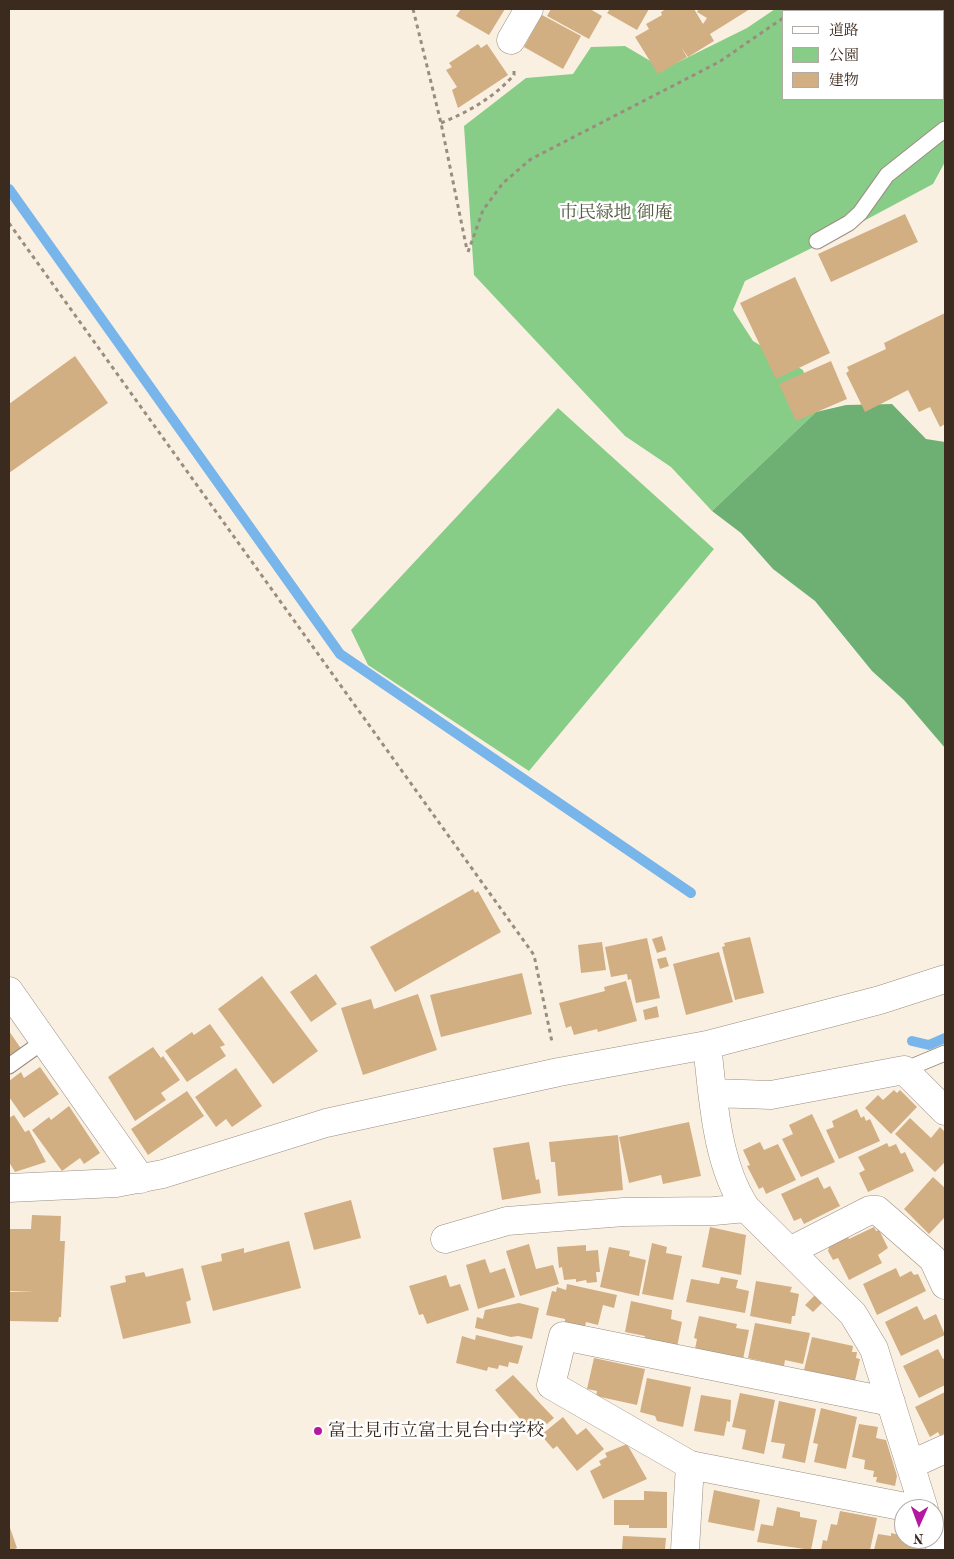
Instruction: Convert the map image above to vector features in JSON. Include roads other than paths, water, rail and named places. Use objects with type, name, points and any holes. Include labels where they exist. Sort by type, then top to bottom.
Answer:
[{"type":"street","points":[[511,40],[529,9]]},
{"type":"street","points":[[9,1188],[116,1183],[141,1179],[326,1124],[559,1072],[707,1045],[880,1000],[945,979]]},
{"type":"street","points":[[10,994],[141,1179]]},
{"type":"street","points":[[707,1045],[715,1117],[734,1190],[746,1208],[853,1314],[874,1349],[921,1499]]},
{"type":"street","points":[[713,1093],[771,1095],[904,1070],[945,1111]]},
{"type":"street","points":[[445,1239],[507,1221],[624,1212],[714,1211],[746,1208]]},
{"type":"street","points":[[790,1251],[870,1210],[877,1210],[933,1258],[945,1285]]},
{"type":"street","points":[[891,1402],[564,1336],[551,1385],[690,1465],[894,1505]]},
{"type":"street","points":[[910,1465],[945,1449]]},
{"type":"street","points":[[685,1550],[690,1465]]},
{"type":"lane","points":[[817,241],[849,224],[860,213],[887,175],[945,129]]},
{"type":"lane","points":[[9,1066],[44,1041]]},
{"type":"lane","points":[[904,1070],[945,1053]]},
{"type":"waterway","points":[[9,189],[340,654],[691,893]]},
{"type":"waterway","points":[[912,1041],[929,1045],[945,1038]]},
{"type":"place","name":"富士見市立富士見台中学校","points":[[318,1431]]},
{"type":"park label","name":"市民緑地 御庵","points":[[616,213]]}]
